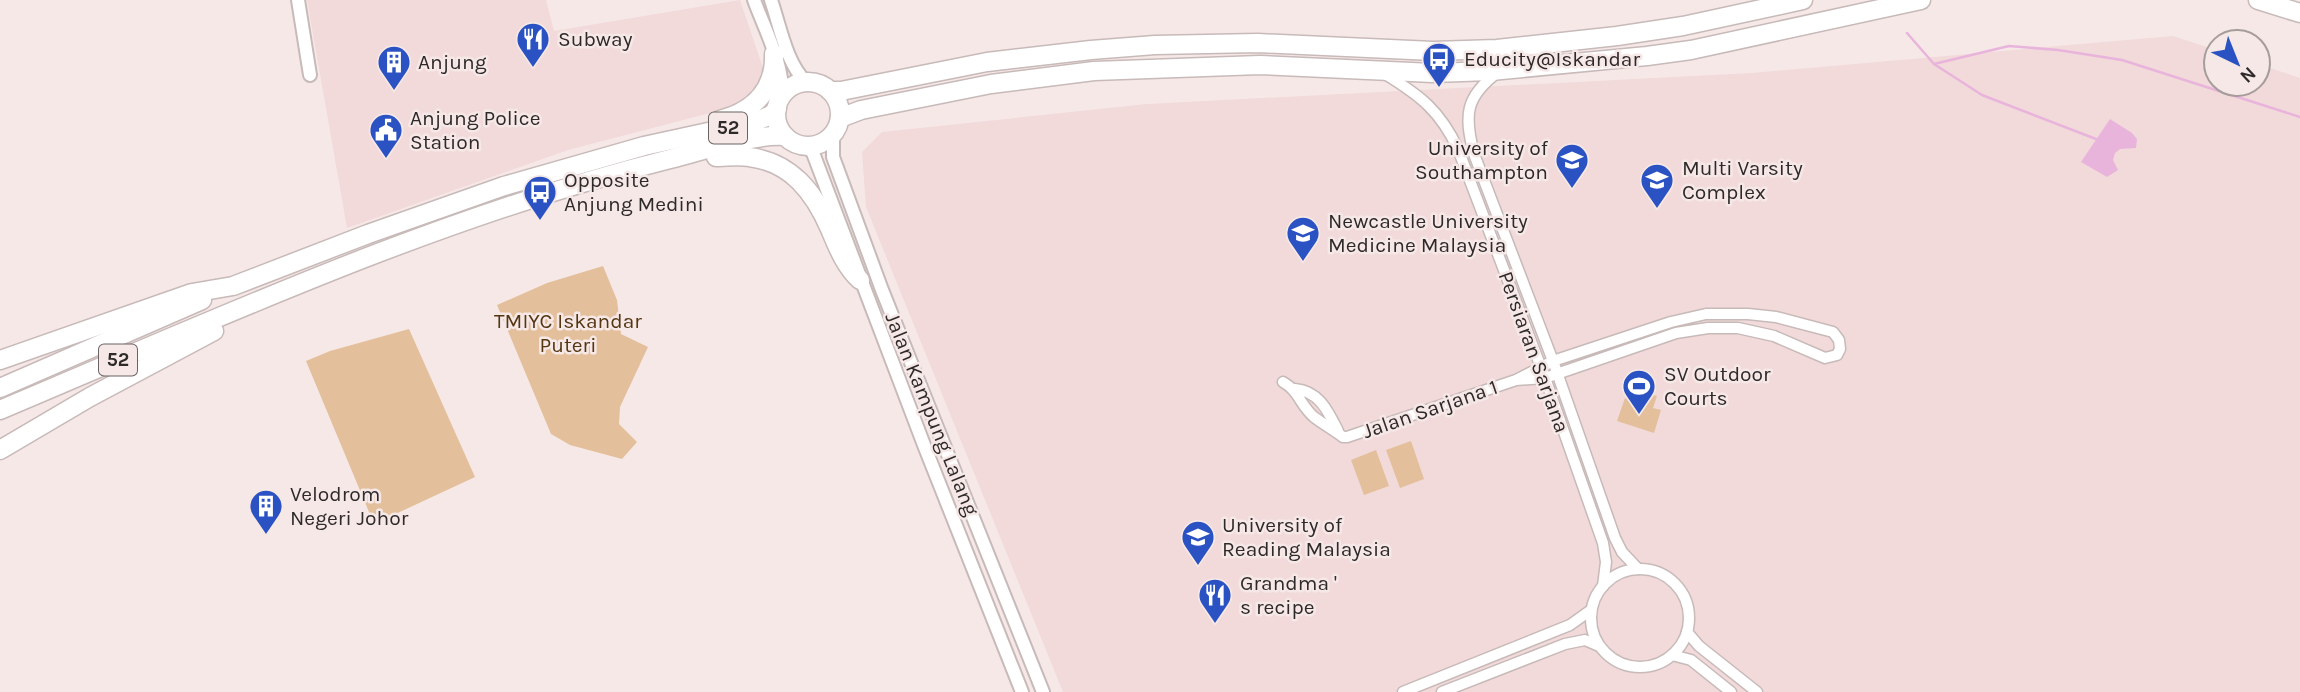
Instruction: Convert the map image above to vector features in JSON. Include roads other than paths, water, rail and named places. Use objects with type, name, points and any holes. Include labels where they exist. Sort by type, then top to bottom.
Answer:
[{"type":"highway","points":[[830,91],[987,62],[1091,50],[1168,45],[1258,43],[1433,51],[1497,49],[1682,26],[1761,4],[1803,0]]},
{"type":"highway","points":[[836,126],[838,102],[830,91],[819,84],[806,82],[793,86],[779,103],[779,126],[785,136],[797,144],[807,146],[823,142],[836,126],[861,110],[991,84],[1094,71],[1260,65],[1433,73],[1501,70],[1691,50],[1921,0]]},
{"type":"highway","points":[[2258,0],[2300,13]]},
{"type":"highway","points":[[676,139],[687,131],[736,115],[757,103],[769,86],[774,54]]},
{"type":"highway","name":"52","points":[[0,388],[233,286],[368,234],[504,186],[611,155],[754,122],[771,115],[779,103]]},
{"type":"highway","name":"52","points":[[0,410],[235,310],[558,190],[695,153],[769,136],[785,136]]},
{"type":"highway","points":[[695,153],[762,159],[794,175],[818,204],[850,271],[860,280]]},
{"type":"highway","points":[[0,360],[192,293],[233,286]]},
{"type":"highway","points":[[0,450],[90,397],[220,327],[235,310]]},
{"type":"main road","points":[[298,0],[310,75]]},
{"type":"main road","points":[[754,0],[781,80],[779,103]]},
{"type":"main road","points":[[771,0],[797,72],[806,82]]},
{"type":"main road","name":"Jalan Kampung Lalang","points":[[836,126],[833,157],[882,290],[1044,692]]},
{"type":"main road","name":"Jalan Kampung Lalang","points":[[807,146],[813,153],[1022,692]]},
{"type":"street","name":"Persiaran Sarjana","points":[[1501,70],[1474,95],[1468,119],[1474,154],[1553,361],[1615,538],[1622,552],[1638,569]]},
{"type":"street","name":"Persiaran Sarjana","points":[[1380,71],[1424,99],[1450,133],[1461,157],[1545,378],[1603,543],[1606,562],[1603,586]]},
{"type":"street","points":[[1706,314],[1776,317],[1833,332],[1839,340],[1840,349],[1836,355],[1825,358],[1774,336],[1738,328],[1708,328],[1676,333],[1545,378],[1516,380],[1553,361],[1671,322],[1706,314]]},
{"type":"street","name":"Jalan Sarjana 1","points":[[1283,382],[1295,389],[1300,402],[1309,411],[1347,437],[1516,380]]},
{"type":"street","points":[[1442,692],[1565,644],[1585,640],[1599,646],[1617,662],[1639,668],[1651,666],[1672,655],[1687,632],[1689,616],[1686,601],[1679,588],[1667,577],[1638,569],[1625,571],[1603,586],[1595,597],[1591,610],[1591,623],[1599,646]]},
{"type":"street","points":[[1403,692],[1570,625],[1591,610]]},
{"type":"street","points":[[1687,632],[1699,646],[1757,692]]},
{"type":"street","points":[[1672,655],[1691,660],[1731,692]]},
{"type":"waterway","points":[[1907,33],[1934,64],[1982,95],[2096,139]]},
{"type":"waterway","points":[[1934,64],[2009,46],[2058,50],[2122,60],[2300,117]]},
{"type":"place","name":"Subway","points":[[533,69]]},
{"type":"place","name":"Educity@Iskandar","points":[[1439,89]]},
{"type":"place","name":"Anjung","points":[[394,92]]},
{"type":"place","name":"Anjung Police Station","points":[[386,160]]},
{"type":"place","name":"University of Southampton","points":[[1572,190]]},
{"type":"place","name":"Multi Varsity Complex","points":[[1657,210]]},
{"type":"place","name":"Opposite Anjung Medini","points":[[540,222]]},
{"type":"place","name":"Newcastle University Medicine Malaysia","points":[[1303,263]]},
{"type":"place","name":"SV Outdoor Courts","points":[[1639,416]]},
{"type":"place","name":"Velodrom Negeri Johor","points":[[266,536]]},
{"type":"place","name":"University of Reading Malaysia","points":[[1198,567]]},
{"type":"place","name":"Grandma ' s recipe","points":[[1215,625]]},
{"type":"park label","name":"TMIYC Iskandar Puteri","points":[[568,333]]}]
